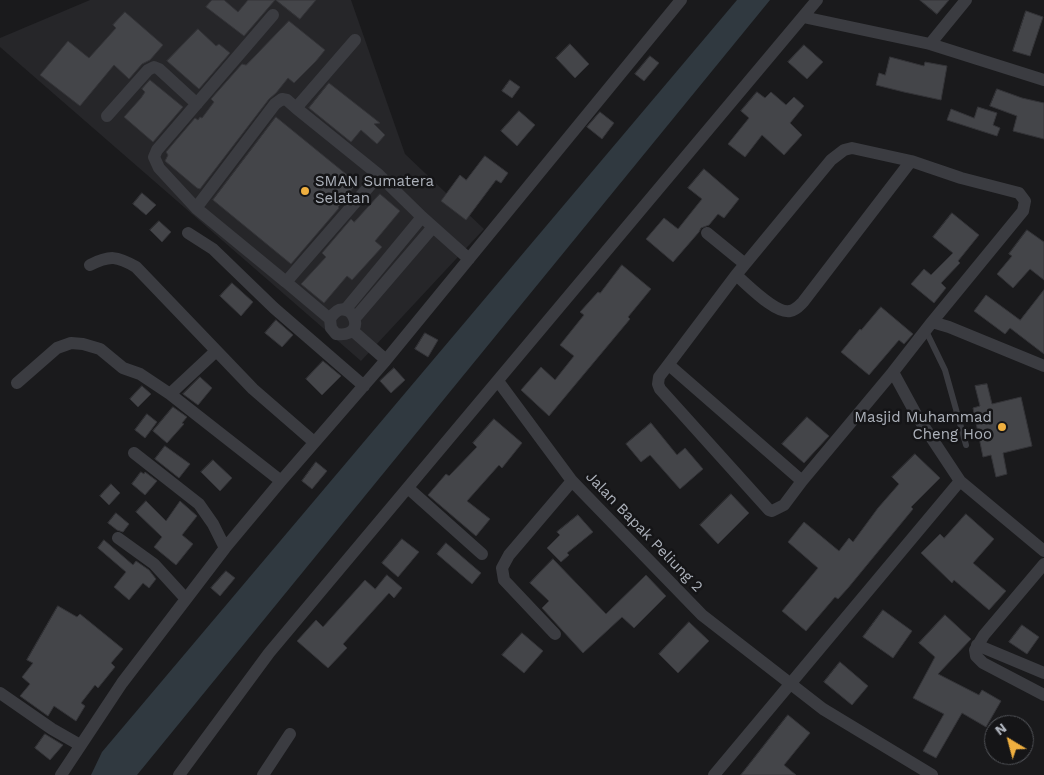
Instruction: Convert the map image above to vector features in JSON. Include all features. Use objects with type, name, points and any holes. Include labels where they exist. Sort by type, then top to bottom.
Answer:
[{"type":"street","points":[[61,775],[122,683],[225,548],[386,360],[681,0]]},
{"type":"street","points":[[179,775],[269,653],[817,0]]},
{"type":"street","points":[[930,44],[966,0]]},
{"type":"street","points":[[274,14],[157,150],[154,157],[159,168],[196,208],[330,319]]},
{"type":"street","points":[[802,17],[930,44],[1044,80]]},
{"type":"street","points":[[296,108],[354,40]]},
{"type":"street","points":[[107,116],[148,70],[154,67],[160,69],[197,104]]},
{"type":"street","points":[[196,208],[275,104],[280,100],[284,100],[378,175],[469,259]]},
{"type":"street","points":[[852,148],[911,161],[961,178],[1019,193],[1025,201],[1023,211],[784,505],[776,510],[768,510],[660,389],[658,380],[745,264],[831,160],[837,154],[852,148]]},
{"type":"street","points":[[736,275],[776,308],[789,311],[797,308],[911,161]]},
{"type":"street","points":[[286,282],[378,175]]},
{"type":"street","points":[[386,360],[351,320],[339,310],[330,319],[331,328],[336,334],[345,335],[351,320],[422,217]]},
{"type":"street","points":[[351,320],[433,227]]},
{"type":"street","points":[[188,233],[213,249],[274,308],[364,386]]},
{"type":"street","points":[[707,233],[745,264]]},
{"type":"street","points":[[90,265],[109,257],[126,261],[136,266],[253,389],[314,442]]},
{"type":"street","points":[[929,326],[949,327],[1044,366]]},
{"type":"street","points":[[17,383],[57,348],[71,343],[100,349],[123,368],[140,374],[170,394],[281,481]]},
{"type":"street","points":[[170,394],[216,352]]},
{"type":"street","points":[[668,365],[802,481]]},
{"type":"street","points":[[893,372],[917,416],[960,481],[1044,551]]},
{"type":"street","name":"Jalan Bapak Peliung 2","points":[[498,381],[572,481],[702,615],[823,708],[932,775]]},
{"type":"street","points":[[134,453],[199,504],[213,524],[225,548]]},
{"type":"street","points":[[555,634],[504,580],[502,568],[509,554],[572,481]]},
{"type":"street","points":[[714,775],[960,481]]},
{"type":"street","points":[[408,488],[482,554]]},
{"type":"street","points":[[118,538],[154,564],[186,599]]},
{"type":"street","points":[[1044,564],[977,645],[975,650],[976,656],[983,663],[1044,695]]},
{"type":"street","points":[[977,645],[1044,674]]},
{"type":"street","points":[[0,694],[52,729],[80,745]]},
{"type":"street","points":[[263,775],[290,734]]},
{"type":"lane","points":[[929,326],[945,370],[966,445]]},
{"type":"shaded area","name":"SMAN Sumatera Selatan","points":[[90,0],[351,0],[405,154],[484,229],[361,361],[0,47],[0,38]]},
{"type":"shaded area","points":[[737,0],[770,0],[137,775],[91,775],[102,752]]},
{"type":"building","points":[[212,0],[224,0],[238,12],[248,0],[275,0],[244,36],[206,7]]},
{"type":"building","points":[[276,0],[316,0],[300,19]]},
{"type":"building","points":[[920,0],[949,0],[937,14]]},
{"type":"building","points":[[1026,11],[1043,17],[1030,56],[1013,51]]},
{"type":"building","points":[[125,12],[163,45],[129,79],[114,65],[80,106],[40,75],[68,41],[89,58],[116,28],[113,25]]},
{"type":"building","points":[[289,21],[325,50],[294,83],[288,78],[269,99],[200,189],[197,188],[165,161],[168,155],[166,152],[195,118],[198,120],[200,117],[202,118],[214,102],[211,99],[242,64],[246,65]]},
{"type":"building","points":[[198,29],[216,46],[219,44],[230,53],[199,89],[167,61]]},
{"type":"building","points":[[570,44],[589,64],[575,78],[556,58]]},
{"type":"building","points":[[804,45],[823,62],[807,79],[788,62]]},
{"type":"building","points":[[650,56],[659,63],[644,81],[635,74]]},
{"type":"building","points":[[890,57],[924,66],[925,62],[947,66],[941,100],[876,85],[879,73],[885,75]]},
{"type":"building","points":[[150,80],[183,107],[153,142],[124,117],[141,98],[145,92],[142,89]]},
{"type":"building","points":[[510,80],[520,87],[512,98],[502,91]]},
{"type":"building","points":[[329,83],[380,123],[374,124],[385,135],[377,144],[361,130],[351,142],[309,108]]},
{"type":"building","points":[[997,89],[1044,103],[1044,139],[1013,131],[1017,116],[990,106]]},
{"type":"building","points":[[757,92],[765,98],[771,92],[786,105],[794,97],[804,106],[790,123],[802,135],[784,155],[762,135],[745,157],[728,144],[749,118],[741,111]]},
{"type":"building","points":[[978,107],[997,113],[993,125],[1000,128],[997,136],[947,120],[951,109],[974,118]]},
{"type":"building","points":[[519,111],[535,125],[517,146],[501,131]]},
{"type":"building","points":[[600,112],[614,123],[602,139],[587,127]]},
{"type":"building","points":[[276,117],[357,183],[339,208],[291,264],[213,200]]},
{"type":"building","points":[[485,156],[508,173],[501,183],[496,180],[466,220],[441,201],[460,175],[466,180]]},
{"type":"building","points":[[704,169],[739,199],[724,218],[718,214],[709,225],[701,228],[673,262],[646,239],[664,218],[678,229],[702,199],[688,188]]},
{"type":"building","points":[[142,193],[156,205],[146,215],[133,204]]},
{"type":"building","points":[[380,194],[400,211],[375,241],[382,247],[352,280],[347,276],[324,303],[301,284],[326,257],[322,253],[351,219],[354,222]]},
{"type":"building","points":[[952,213],[979,235],[958,261],[960,263],[941,283],[946,288],[934,303],[911,284],[924,269],[931,275],[953,253],[933,237]]},
{"type":"building","points":[[159,221],[171,232],[162,242],[150,230]]},
{"type":"building","points":[[1027,230],[1044,242],[1044,280],[1030,269],[1013,288],[997,274],[1012,256],[1009,254]]},
{"type":"building","points":[[622,265],[651,289],[628,317],[630,319],[549,416],[521,390],[541,367],[555,380],[574,356],[560,345],[584,315],[580,312],[598,292],[600,293]]},
{"type":"building","points":[[232,283],[253,302],[241,316],[220,296]]},
{"type":"building","points":[[1044,290],[1044,354],[1010,328],[1005,334],[974,311],[986,295],[1020,320]]},
{"type":"building","points":[[881,307],[913,334],[904,344],[899,340],[869,375],[841,352]]},
{"type":"building","points":[[276,320],[293,335],[282,347],[265,333]]},
{"type":"building","points":[[425,333],[438,340],[428,357],[415,349]]},
{"type":"building","points":[[323,361],[341,376],[322,395],[306,379]]},
{"type":"building","points":[[394,368],[405,380],[391,393],[380,381]]},
{"type":"building","points":[[200,377],[212,388],[198,405],[183,394]]},
{"type":"building","name":"Masjid Muhammad Cheng Hoo","points":[[987,384],[992,404],[1021,397],[1032,446],[1003,453],[1007,474],[996,477],[991,455],[983,457],[973,408],[980,406],[975,386]]},
{"type":"building","points":[[142,386],[151,394],[138,407],[130,399]]},
{"type":"building","points":[[173,407],[187,417],[182,423],[184,424],[167,443],[153,431]]},
{"type":"building","points":[[147,414],[157,422],[145,438],[135,430]]},
{"type":"building","points":[[807,417],[829,436],[804,463],[782,444]]},
{"type":"building","points":[[494,419],[522,443],[502,468],[499,465],[467,501],[490,519],[476,536],[428,495],[446,474],[449,476],[477,447],[473,443]]},
{"type":"building","points":[[651,423],[677,455],[685,448],[703,469],[680,489],[650,455],[641,462],[626,444]]},
{"type":"building","points":[[165,446],[190,464],[179,478],[155,459]]},
{"type":"building","points":[[915,454],[940,478],[911,507],[913,509],[848,588],[838,599],[835,597],[806,631],[782,611],[818,568],[788,542],[804,522],[839,551],[849,538],[853,542],[878,508],[899,484],[892,477]]},
{"type":"building","points":[[213,460],[232,478],[220,491],[201,472]]},
{"type":"building","points":[[316,462],[327,471],[312,489],[302,481]]},
{"type":"building","points":[[141,472],[144,474],[145,472],[157,481],[145,495],[132,484]]},
{"type":"building","points":[[111,484],[120,493],[109,505],[100,496]]},
{"type":"building","points":[[731,494],[749,513],[718,544],[700,525]]},
{"type":"building","points":[[146,501],[166,521],[180,501],[197,516],[182,535],[193,544],[176,565],[154,547],[162,537],[136,512]]},
{"type":"building","points":[[116,513],[129,524],[123,532],[108,523]]},
{"type":"building","points":[[966,514],[994,539],[973,563],[1006,591],[989,610],[954,580],[952,583],[921,553],[940,534],[944,538]]},
{"type":"building","points":[[578,515],[593,532],[567,553],[569,555],[561,562],[547,548],[560,535],[557,532]]},
{"type":"building","points":[[402,539],[419,552],[398,577],[382,563]]},
{"type":"building","points":[[104,540],[133,565],[136,561],[149,570],[156,579],[149,588],[143,583],[129,600],[114,587],[126,572],[98,548]]},
{"type":"building","points":[[446,543],[481,573],[472,584],[437,554]]},
{"type":"building","points":[[553,559],[606,614],[646,575],[666,596],[634,628],[622,617],[583,653],[542,608],[549,601],[530,583]]},
{"type":"building","points":[[226,571],[235,578],[220,596],[211,588]]},
{"type":"building","points":[[387,575],[402,588],[394,598],[389,593],[343,644],[347,648],[328,668],[297,641],[316,620],[323,627],[365,580],[375,589]]},
{"type":"building","points":[[58,606],[77,617],[80,614],[123,649],[111,663],[115,667],[98,688],[95,685],[81,703],[85,706],[76,721],[54,706],[48,716],[20,696],[30,684],[22,677],[33,663],[27,660]]},
{"type":"building","points":[[883,610],[912,631],[893,658],[863,637]]},
{"type":"building","points":[[945,615],[971,639],[938,674],[979,695],[982,690],[1001,701],[993,715],[984,715],[984,726],[962,713],[936,758],[923,751],[944,714],[913,698],[935,657],[919,643]]},
{"type":"building","points":[[689,622],[709,641],[678,673],[659,654]]},
{"type":"building","points":[[1022,625],[1039,637],[1027,654],[1009,642]]},
{"type":"building","points":[[522,633],[543,651],[524,673],[502,655]]},
{"type":"building","points":[[840,662],[868,686],[852,705],[824,682]]},
{"type":"building","points":[[788,715],[810,733],[784,765],[796,775],[741,775]]},
{"type":"building","points":[[45,734],[63,745],[50,760],[35,748]]},
{"type":"place","name":"SMAN Sumatera Selatan","points":[[305,191]]},
{"type":"place","name":"Masjid Muhammad Cheng Hoo","points":[[1002,427]]}]
